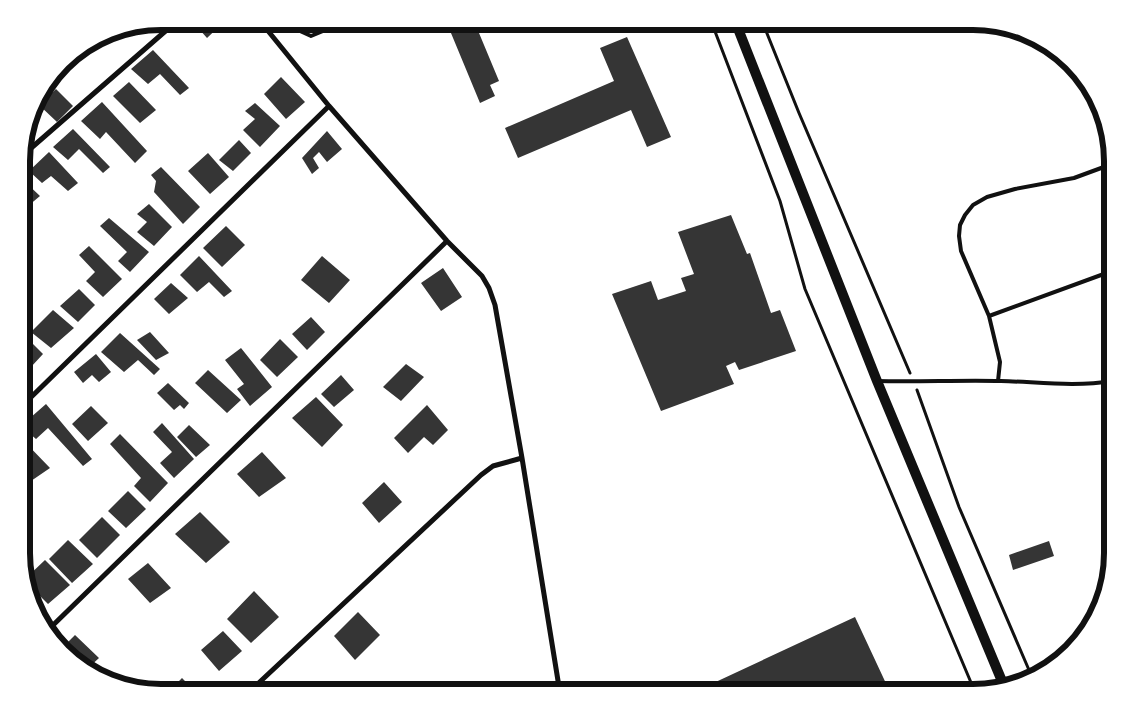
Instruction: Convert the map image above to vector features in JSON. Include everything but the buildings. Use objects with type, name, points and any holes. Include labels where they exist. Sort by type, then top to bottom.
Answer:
[{"type":"main road","points":[[739,30],[877,380],[1002,680]]},
{"type":"street","points":[[31,148],[167,30]]},
{"type":"street","points":[[267,30],[329,106],[447,240],[482,276],[489,288],[495,305],[522,458],[559,684]]},
{"type":"street","points":[[30,398],[329,106]]},
{"type":"street","points":[[52,626],[447,240]]},
{"type":"street","points":[[258,684],[481,475],[493,466],[522,458]]},
{"type":"lane","points":[[300,30],[312,36],[326,30]]},
{"type":"lane","points":[[998,381],[1000,362],[988,316],[961,251],[960,225],[973,205],[987,197],[1015,189],[1074,178],[1104,167]]},
{"type":"lane","points":[[988,316],[1104,274]]},
{"type":"lane","points":[[877,380],[914,382],[1104,382]]},
{"type":"path","points":[[714,30],[780,201],[805,289],[972,684]]},
{"type":"path","points":[[766,30],[914,382],[959,507],[1029,671]]}]
